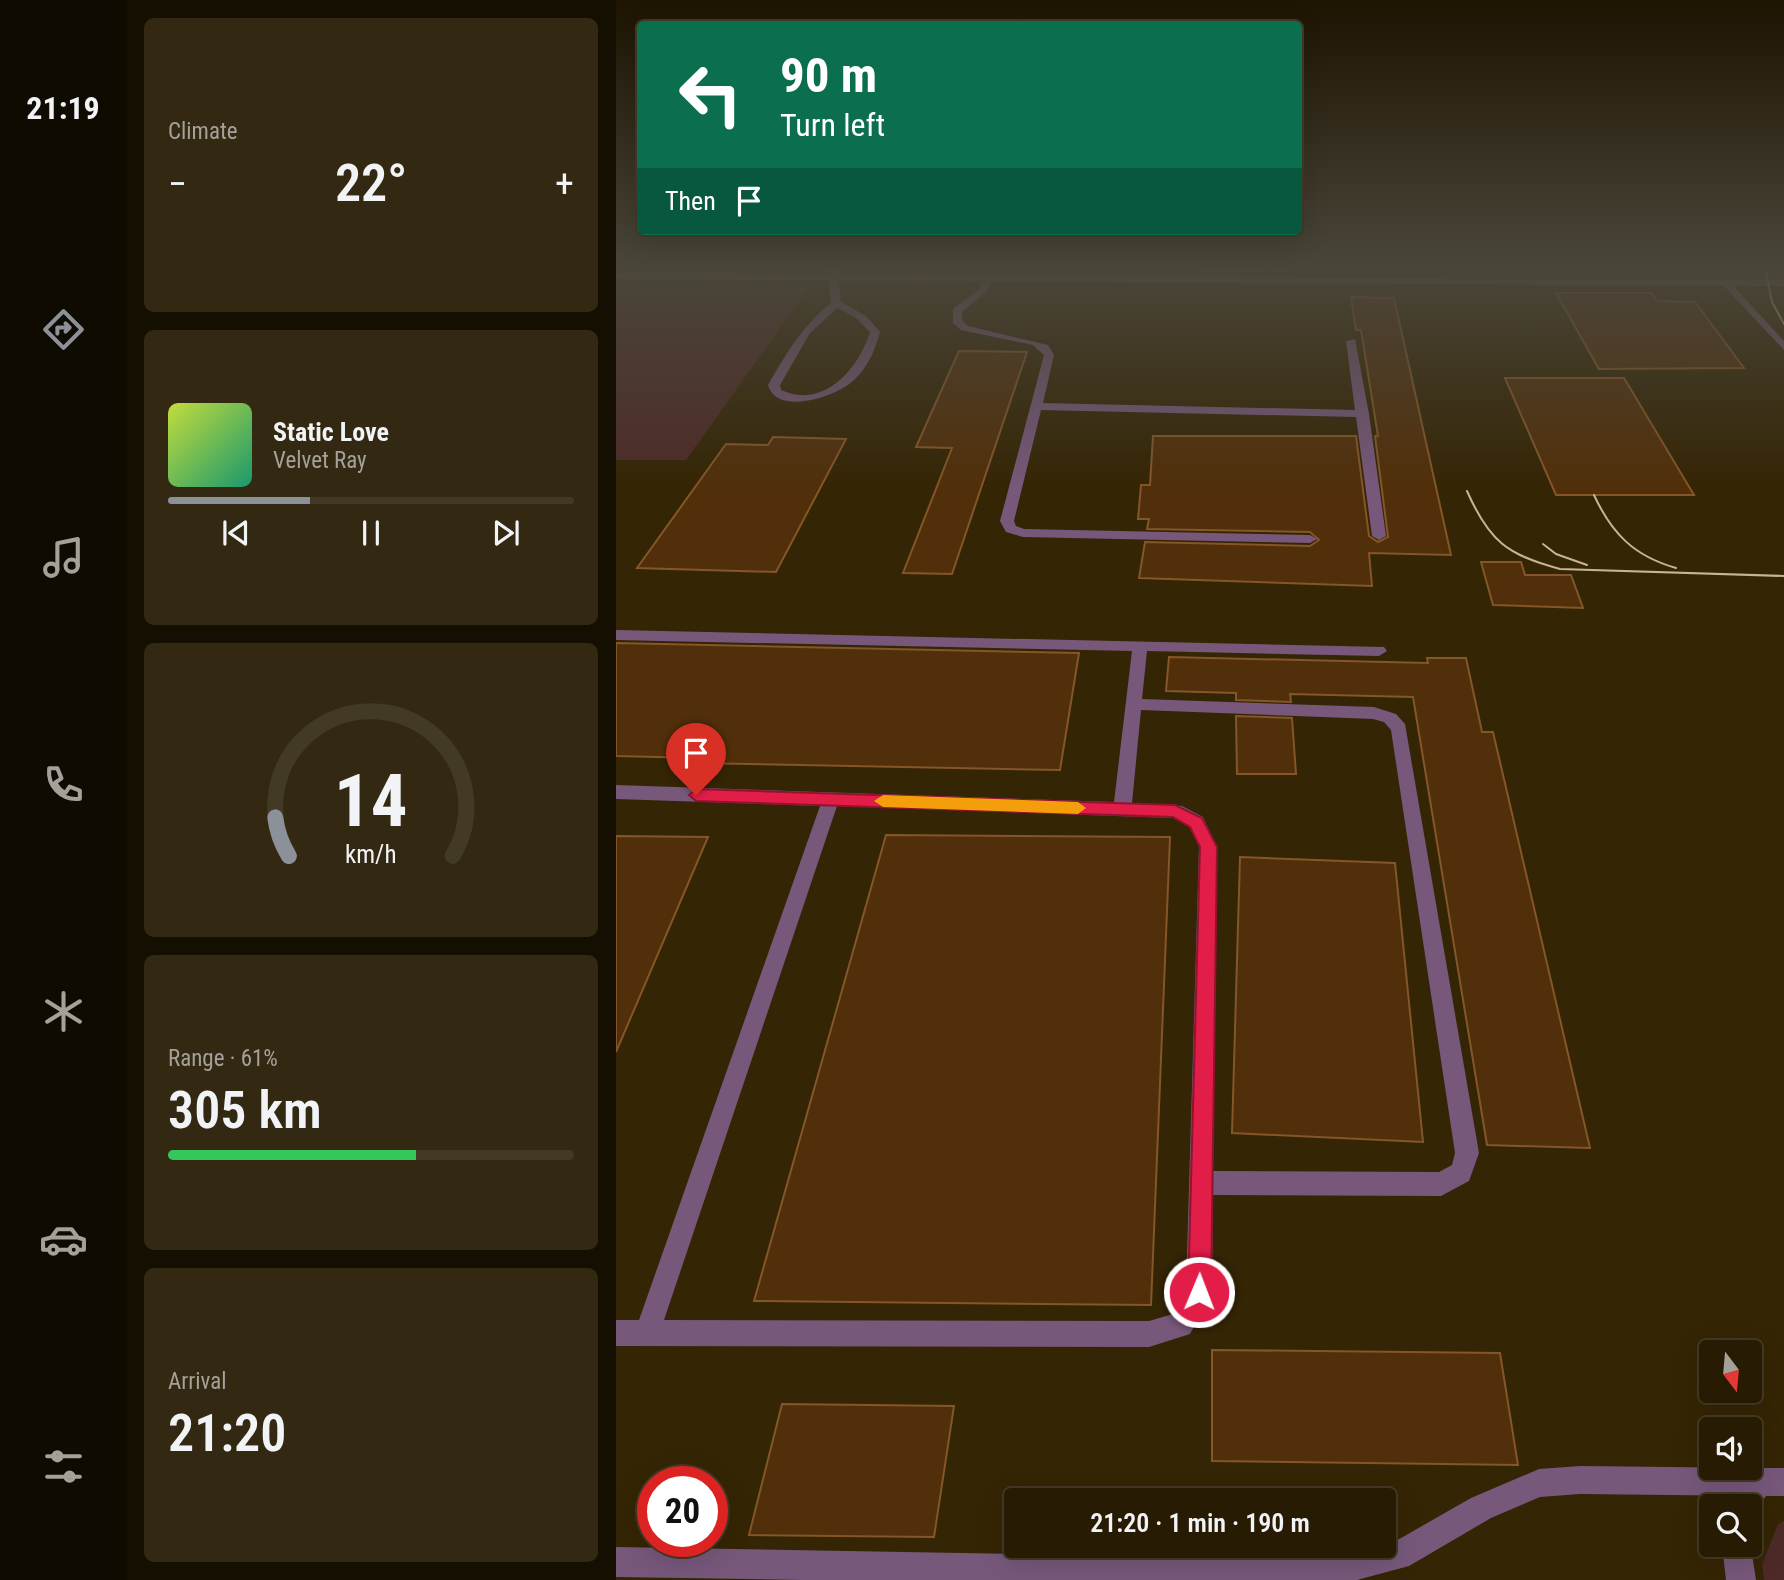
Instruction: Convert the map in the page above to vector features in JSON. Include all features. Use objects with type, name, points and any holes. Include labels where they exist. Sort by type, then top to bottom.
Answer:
[{"type":"street","points":[[799,341],[774,385],[776,392],[783,397],[800,398],[832,393],[843,387],[870,350],[873,341]]},
{"type":"street","points":[[1025,341],[1044,347],[1049,355],[1007,521],[1011,529],[1023,533],[1310,539]]},
{"type":"street","points":[[1351,341],[1379,536]]},
{"type":"street","points":[[1036,406],[1363,414]]},
{"type":"street","points":[[616,635],[1379,651]]},
{"type":"street","points":[[1122,809],[1140,645]]},
{"type":"street","points":[[1133,704],[1374,713],[1391,718],[1399,728],[1467,1153],[1461,1173],[1441,1184],[1202,1183]]},
{"type":"street","points":[[616,792],[1175,811],[1197,822],[1208,847],[1199,1292],[1181,1325],[1149,1334],[616,1333]]},
{"type":"street","points":[[648,1333],[831,799]]},
{"type":"street","points":[[616,1562],[1316,1574],[1399,1556],[1482,1508],[1539,1483],[1580,1480],[1771,1482]]},
{"type":"street","points":[[1757,1494],[1771,1482]]},
{"type":"street","points":[[1738,1557],[1741,1580]]},
{"type":"shaded area","points":[[616,341],[771,341],[686,460],[616,460]]},
{"type":"shaded area","points":[[1784,1521],[1784,1580],[1764,1580],[1762,1564],[1778,1524]]},
{"type":"building","points":[[1363,341],[1403,341],[1451,555],[1369,553],[1372,586],[1139,578],[1145,542],[1310,546],[1319,540],[1310,532],[1147,529],[1149,519],[1138,519],[1141,485],[1150,485],[1153,436],[1356,436],[1369,536],[1378,542],[1388,537],[1375,436],[1378,436]]},
{"type":"building","points":[[1583,341],[1724,341],[1744,368],[1599,369]]},
{"type":"building","points":[[959,351],[1027,352],[952,574],[903,573],[952,448],[916,447]]},
{"type":"building","points":[[1505,378],[1624,378],[1694,495],[1556,495]]},
{"type":"building","points":[[773,437],[846,439],[776,572],[637,568],[726,444],[768,445]]},
{"type":"building","points":[[1481,562],[1521,562],[1525,575],[1571,575],[1583,608],[1493,605]]},
{"type":"building","points":[[616,643],[1079,653],[1060,770],[695,763],[697,758],[616,756]]},
{"type":"building","points":[[1169,657],[1428,663],[1427,658],[1466,658],[1482,732],[1493,732],[1590,1148],[1487,1145],[1413,697],[1290,694],[1291,702],[1236,700],[1236,693],[1166,691]]},
{"type":"building","points":[[1236,716],[1292,718],[1296,774],[1237,774]]},
{"type":"building","points":[[886,835],[1170,837],[1151,1305],[754,1301]]},
{"type":"building","points":[[616,836],[708,837],[616,1052]]},
{"type":"building","points":[[1240,857],[1395,863],[1423,1142],[1232,1133]]},
{"type":"building","points":[[1212,1350],[1500,1353],[1518,1465],[1212,1461]]},
{"type":"building","points":[[782,1404],[954,1406],[934,1537],[749,1535]]},
{"type":"tram line","points":[[1467,491],[1483,522],[1502,544],[1526,558],[1560,569],[1784,576]]},
{"type":"tram line","points":[[1594,495],[1608,521],[1626,542],[1648,557],[1676,568]]},
{"type":"tram line","points":[[1543,544],[1556,554],[1587,565]]},
{"type":"slow traffic","points":[[883,801],[1078,808]]},
{"type":"route","points":[[696,795],[1175,811],[1197,822],[1208,847],[1199,1292]]}]
